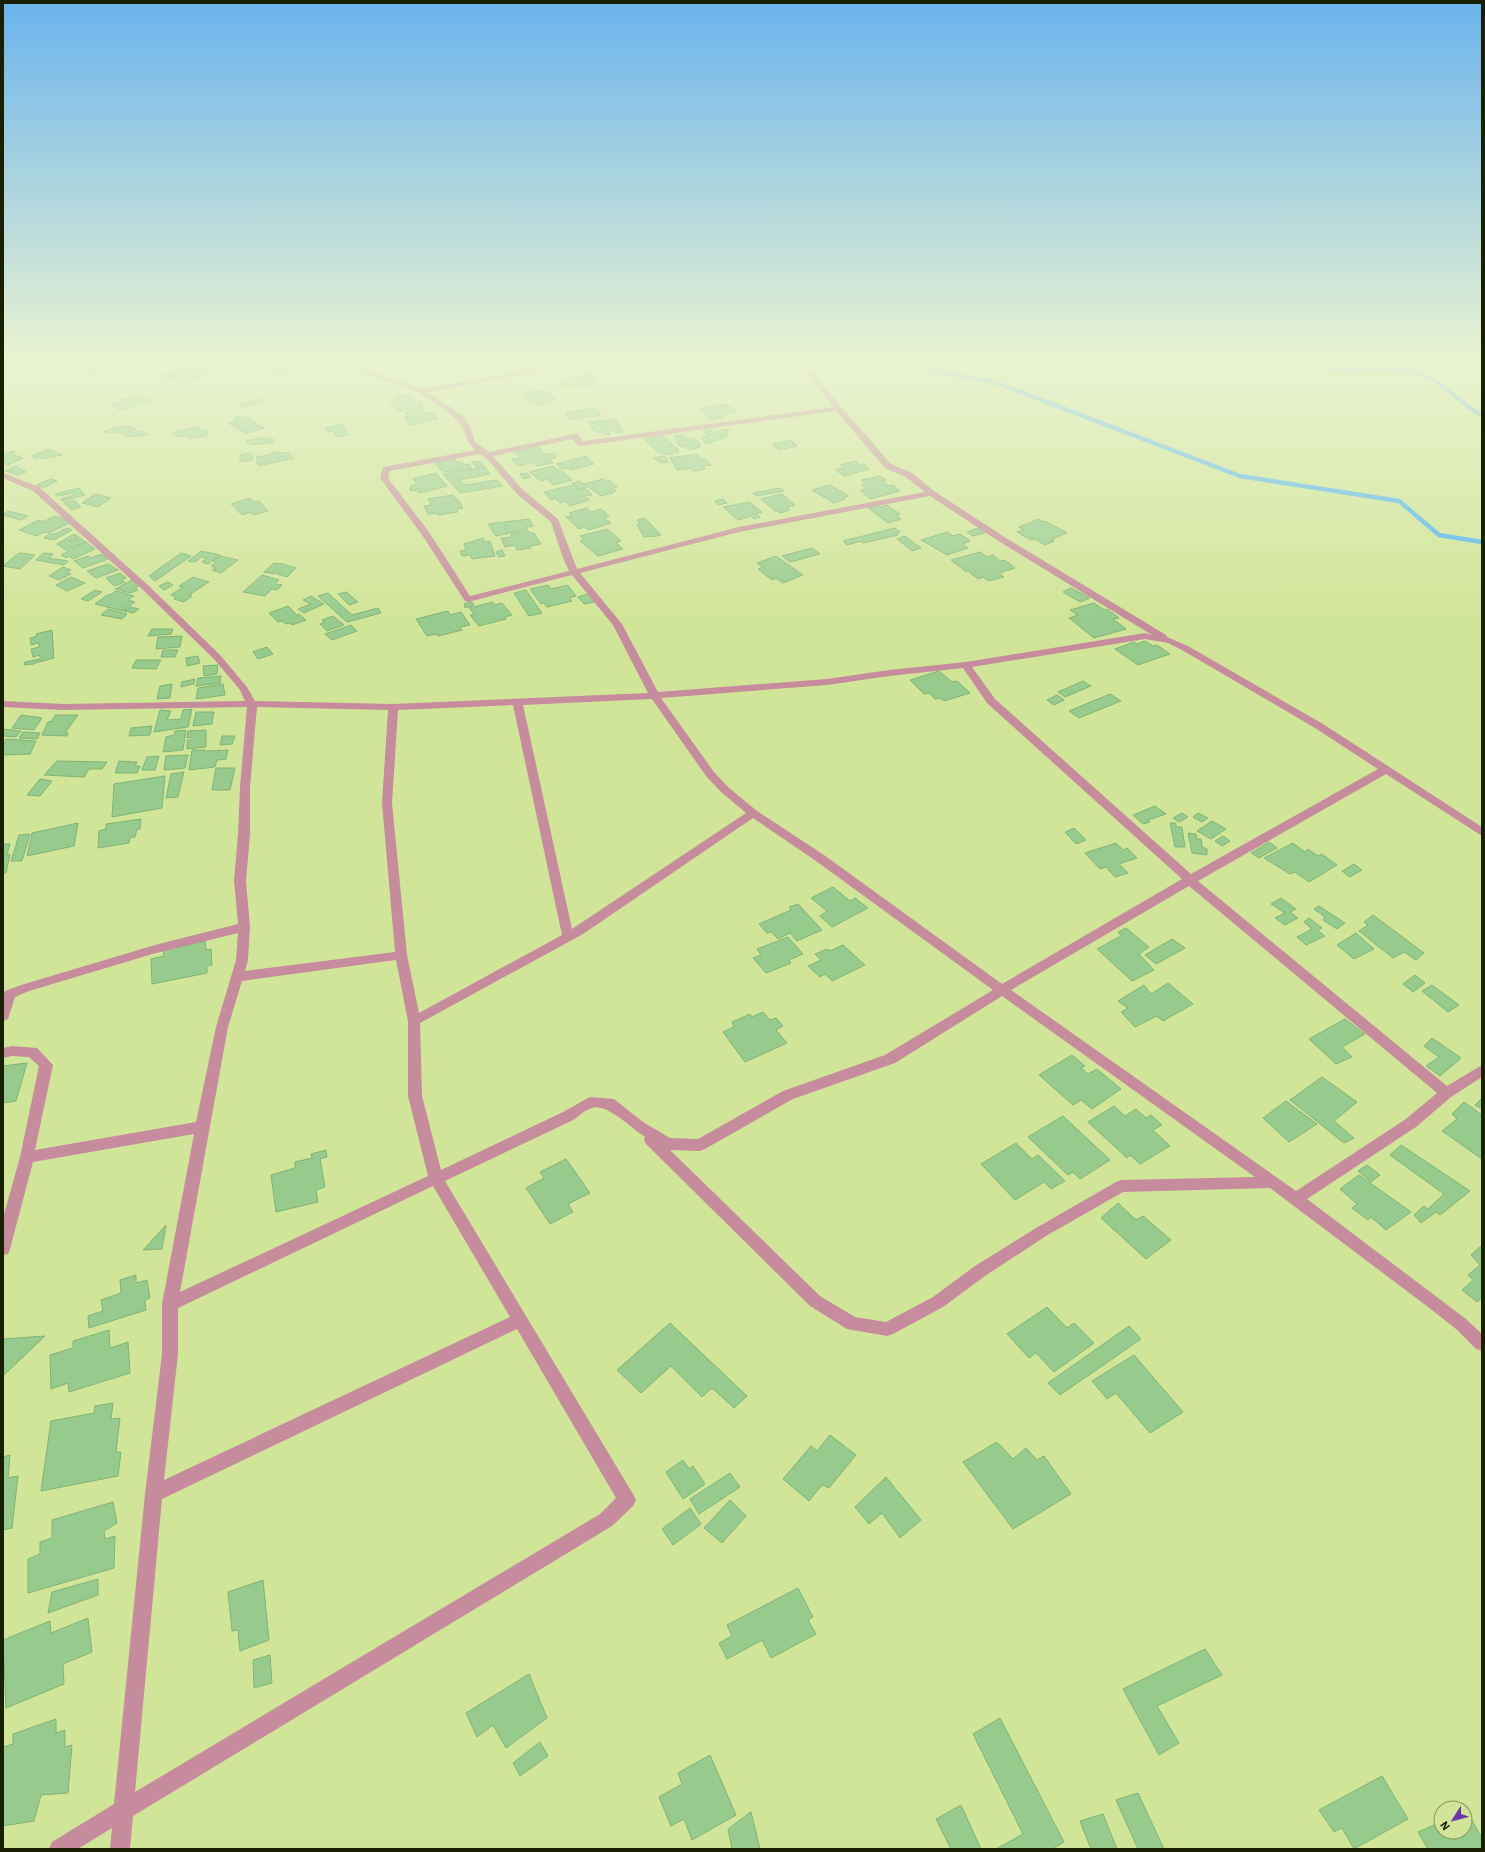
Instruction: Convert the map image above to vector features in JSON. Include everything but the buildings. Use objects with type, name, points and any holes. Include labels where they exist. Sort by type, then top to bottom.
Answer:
[{"type":"street","points":[[475,445],[509,477],[512,485],[555,521],[567,558],[574,572],[617,624],[655,696],[710,774],[724,789],[753,813],[820,858],[1002,990],[1273,1182],[1437,1306],[1482,1344]]},
{"type":"street","points":[[525,445],[386,469],[384,478],[426,534],[468,599],[739,530],[931,493]]},
{"type":"street","points":[[870,445],[888,466],[909,475],[931,493],[1093,596],[1319,726],[1482,832]]},
{"type":"street","points":[[3,476],[36,489],[147,589],[217,657],[244,689],[252,704],[245,787],[244,834],[240,881],[244,927],[242,960],[222,1027],[212,1084],[202,1127],[170,1304],[170,1354],[154,1494],[120,1849]]},
{"type":"street","points":[[3,704],[63,707],[252,704],[393,707],[655,696],[827,682],[889,673],[966,665],[1145,636],[1171,641]]},
{"type":"street","points":[[966,665],[991,701],[1190,880],[1446,1093]]},
{"type":"street","points":[[517,702],[568,937]]},
{"type":"street","points":[[60,1849],[606,1520],[627,1500],[436,1179],[415,1096],[414,1021],[401,955],[387,803],[393,707]]},
{"type":"street","points":[[638,1126],[668,1144],[700,1145],[788,1095],[890,1059],[1002,990],[1190,880],[1386,769]]},
{"type":"street","points":[[414,1021],[568,937],[753,813]]},
{"type":"street","points":[[3,1016],[9,994],[25,988],[155,949],[244,927]]},
{"type":"street","points":[[237,977],[401,955]]},
{"type":"street","points":[[3,1053],[12,1051],[32,1052],[46,1065],[27,1157],[15,1198],[3,1249]]},
{"type":"street","points":[[1295,1199],[1411,1123],[1446,1093],[1482,1070]]},
{"type":"street","points":[[170,1304],[568,1116],[590,1102],[609,1103],[638,1126],[815,1301],[852,1324],[887,1329],[938,1302],[980,1271],[1041,1232],[1121,1186],[1273,1182]]},
{"type":"street","points":[[27,1157],[202,1127]]},
{"type":"street","points":[[154,1494],[520,1320]]},
{"type":"waterway","points":[[1160,445],[1240,476],[1399,501],[1439,535],[1482,542]]}]
